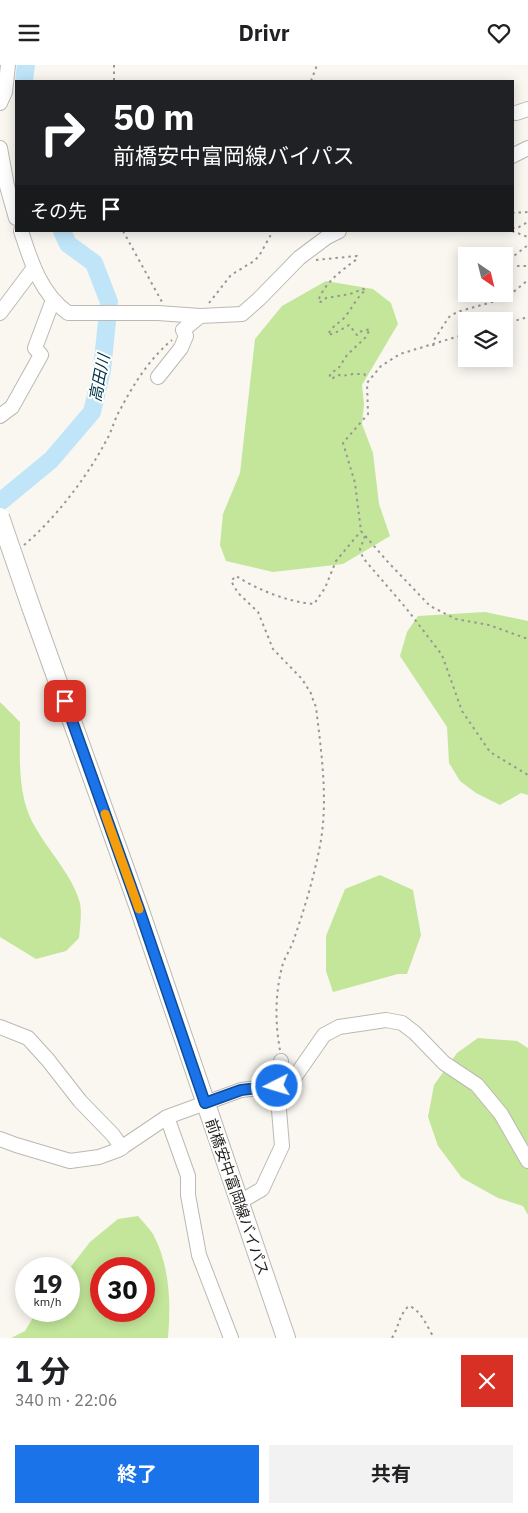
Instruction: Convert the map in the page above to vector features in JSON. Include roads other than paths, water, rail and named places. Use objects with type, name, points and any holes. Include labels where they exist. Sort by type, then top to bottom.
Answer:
[{"type":"main road","name":"前橋安中富岡線バイパス","points":[[0,517],[139,909],[238,1203],[286,1338]]},
{"type":"street","points":[[0,103],[5,92],[8,65]]},
{"type":"street","points":[[0,148],[7,186],[15,214]]},
{"type":"street","points":[[514,155],[528,148]]},
{"type":"street","points":[[21,232],[33,269],[56,305],[68,313],[163,313],[200,316],[242,314],[299,258],[326,237],[337,232]]},
{"type":"street","points":[[0,313],[33,269]]},
{"type":"street","points":[[0,416],[12,407],[41,355],[36,349],[53,299]]},
{"type":"street","points":[[158,377],[181,348],[186,336],[183,330],[200,316]]},
{"type":"street","points":[[0,1139],[70,1161],[99,1157],[122,1148],[167,1117],[241,1090],[277,1086],[294,1078],[324,1035],[339,1027],[386,1020],[402,1023],[415,1033],[444,1063],[476,1085],[500,1114],[528,1161]]},
{"type":"street","points":[[0,1027],[28,1038],[80,1101],[113,1135],[122,1148]]},
{"type":"street","points":[[238,1203],[262,1189],[282,1146],[277,1086],[281,1061]]},
{"type":"street","points":[[167,1117],[188,1176],[188,1195],[199,1255],[231,1338]]},
{"type":"waterway","name":"高田川","points":[[24,80],[26,65]]},
{"type":"waterway","name":"高田川","points":[[0,502],[51,460],[92,412],[102,370],[109,302],[94,263],[68,244],[62,232]]}]
